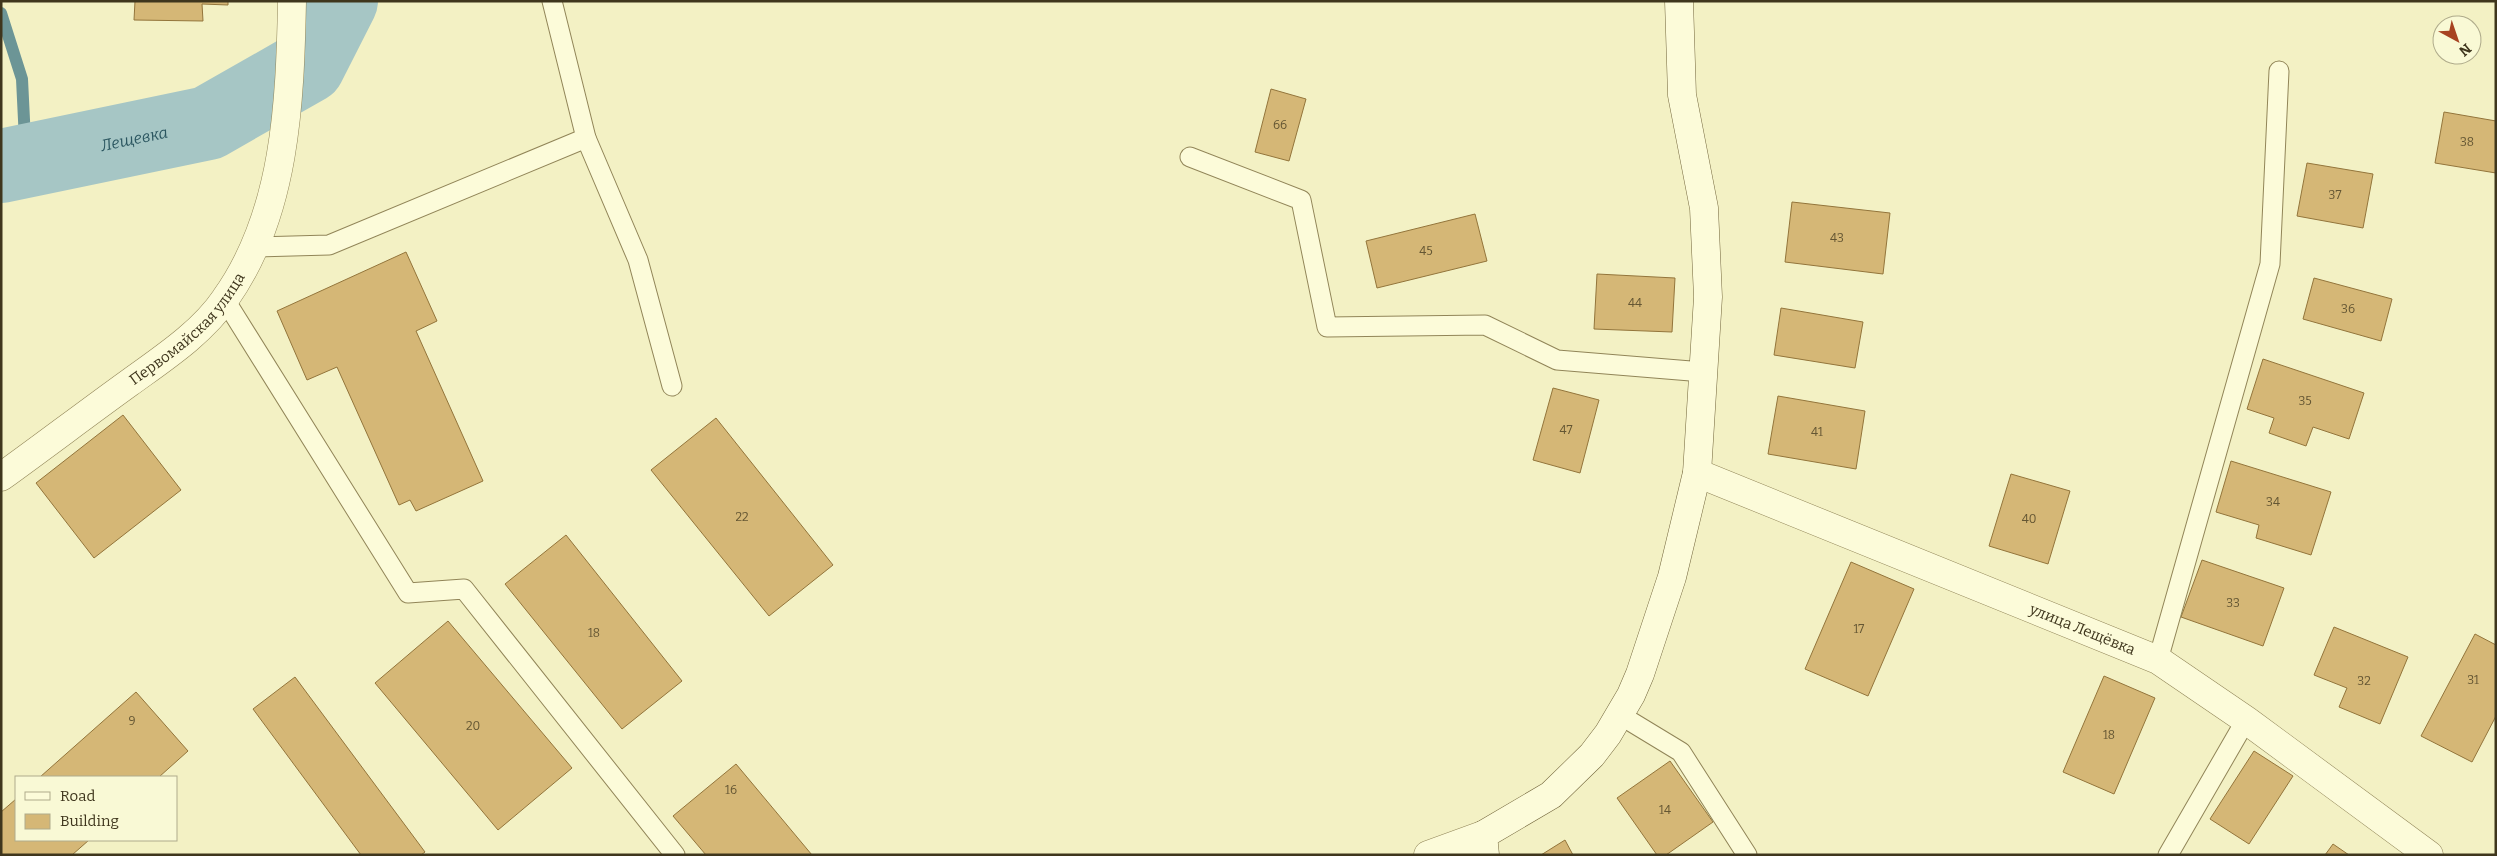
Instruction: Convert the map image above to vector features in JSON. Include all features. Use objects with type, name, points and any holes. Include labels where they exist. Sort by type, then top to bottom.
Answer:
[{"type":"street","name":"Первомайская улица","points":[[1,477],[183,343],[225,300],[256,247],[275,184],[285,120],[291,57],[292,1]]},
{"type":"street","points":[[1428,855],[1484,845],[1551,795],[1592,755],[1620,715],[1640,674],[1672,577],[1696,473],[1708,298],[1704,208],[1682,94],[1681,3]]},
{"type":"street","name":"улица Лещёвка","points":[[1696,473],[2158,660],[2246,720],[2430,855]]},
{"type":"lane","points":[[552,1],[586,138],[638,260],[672,386]]},
{"type":"lane","points":[[2158,660],[2270,264],[2279,71]]},
{"type":"lane","points":[[256,247],[330,245],[586,138]]},
{"type":"lane","points":[[1190,157],[1301,200],[1326,327],[1485,325],[1557,360],[1703,372]]},
{"type":"lane","points":[[225,300],[408,593],[464,589],[675,855]]},
{"type":"lane","points":[[1620,715],[1681,752],[1747,855]]},
{"type":"lane","points":[[2168,855],[2246,720]]},
{"type":"building","points":[[135,1],[228,1],[228,5],[202,4],[203,21],[134,20]]},
{"type":"building","points":[[1271,89],[1306,99],[1289,161],[1255,152]]},
{"type":"building","points":[[2444,112],[2496,121],[2496,173],[2435,163]]},
{"type":"building","points":[[2307,163],[2373,174],[2363,228],[2297,216]]},
{"type":"building","points":[[1792,202],[1890,213],[1883,274],[1785,262]]},
{"type":"building","points":[[1475,214],[1487,261],[1377,288],[1366,241]]},
{"type":"building","points":[[406,252],[437,321],[416,331],[483,481],[416,511],[410,500],[399,505],[337,367],[307,380],[277,311]]},
{"type":"building","points":[[1597,274],[1675,278],[1672,332],[1594,329]]},
{"type":"building","points":[[2314,278],[2392,299],[2381,341],[2303,319]]},
{"type":"building","points":[[1781,308],[1863,322],[1855,368],[1774,355]]},
{"type":"building","points":[[2263,359],[2364,393],[2349,439],[2313,427],[2306,446],[2269,433],[2274,418],[2247,409]]},
{"type":"building","points":[[1553,388],[1599,400],[1580,473],[1533,460]]},
{"type":"building","points":[[1778,396],[1865,411],[1856,469],[1768,454]]},
{"type":"building","points":[[123,415],[181,490],[94,558],[36,483]]},
{"type":"building","points":[[716,418],[833,565],[769,616],[651,470]]},
{"type":"building","points":[[2231,461],[2331,492],[2311,555],[2256,538],[2259,525],[2216,512]]},
{"type":"building","points":[[2011,474],[2070,491],[2048,564],[1989,546]]},
{"type":"building","points":[[566,535],[682,681],[622,729],[505,584]]},
{"type":"building","points":[[2202,560],[2284,588],[2263,646],[2181,617]]},
{"type":"building","points":[[1851,562],[1914,589],[1868,696],[1805,669]]},
{"type":"building","points":[[448,621],[572,768],[498,830],[375,683]]},
{"type":"building","points":[[2334,627],[2408,657],[2380,724],[2339,707],[2347,688],[2314,675]]},
{"type":"building","points":[[2475,634],[2496,645],[2496,716],[2472,762],[2421,736]]},
{"type":"building","points":[[2104,676],[2155,698],[2114,794],[2063,772]]},
{"type":"building","points":[[295,677],[425,852],[421,855],[361,855],[253,709]]},
{"type":"building","points":[[136,692],[188,751],[160,776],[41,776]]},
{"type":"building","points":[[2254,751],[2293,776],[2249,844],[2210,819]]},
{"type":"building","points":[[1670,761],[1713,822],[1666,855],[1657,855],[1617,798]]},
{"type":"building","points":[[736,764],[812,855],[706,855],[673,816]]},
{"type":"building","points":[[15,800],[15,841],[88,841],[72,855],[1,855],[1,812]]},
{"type":"building","points":[[1565,840],[1573,855],[1541,855]]},
{"type":"building","points":[[2333,844],[2349,855],[2325,855]]},
{"type":"waterway","name":"Лещевка","points":[[1,166],[208,123],[308,66],[341,1]]},
{"type":"waterway","name":"Лещевка","points":[[1,13],[22,79],[26,161]]}]
